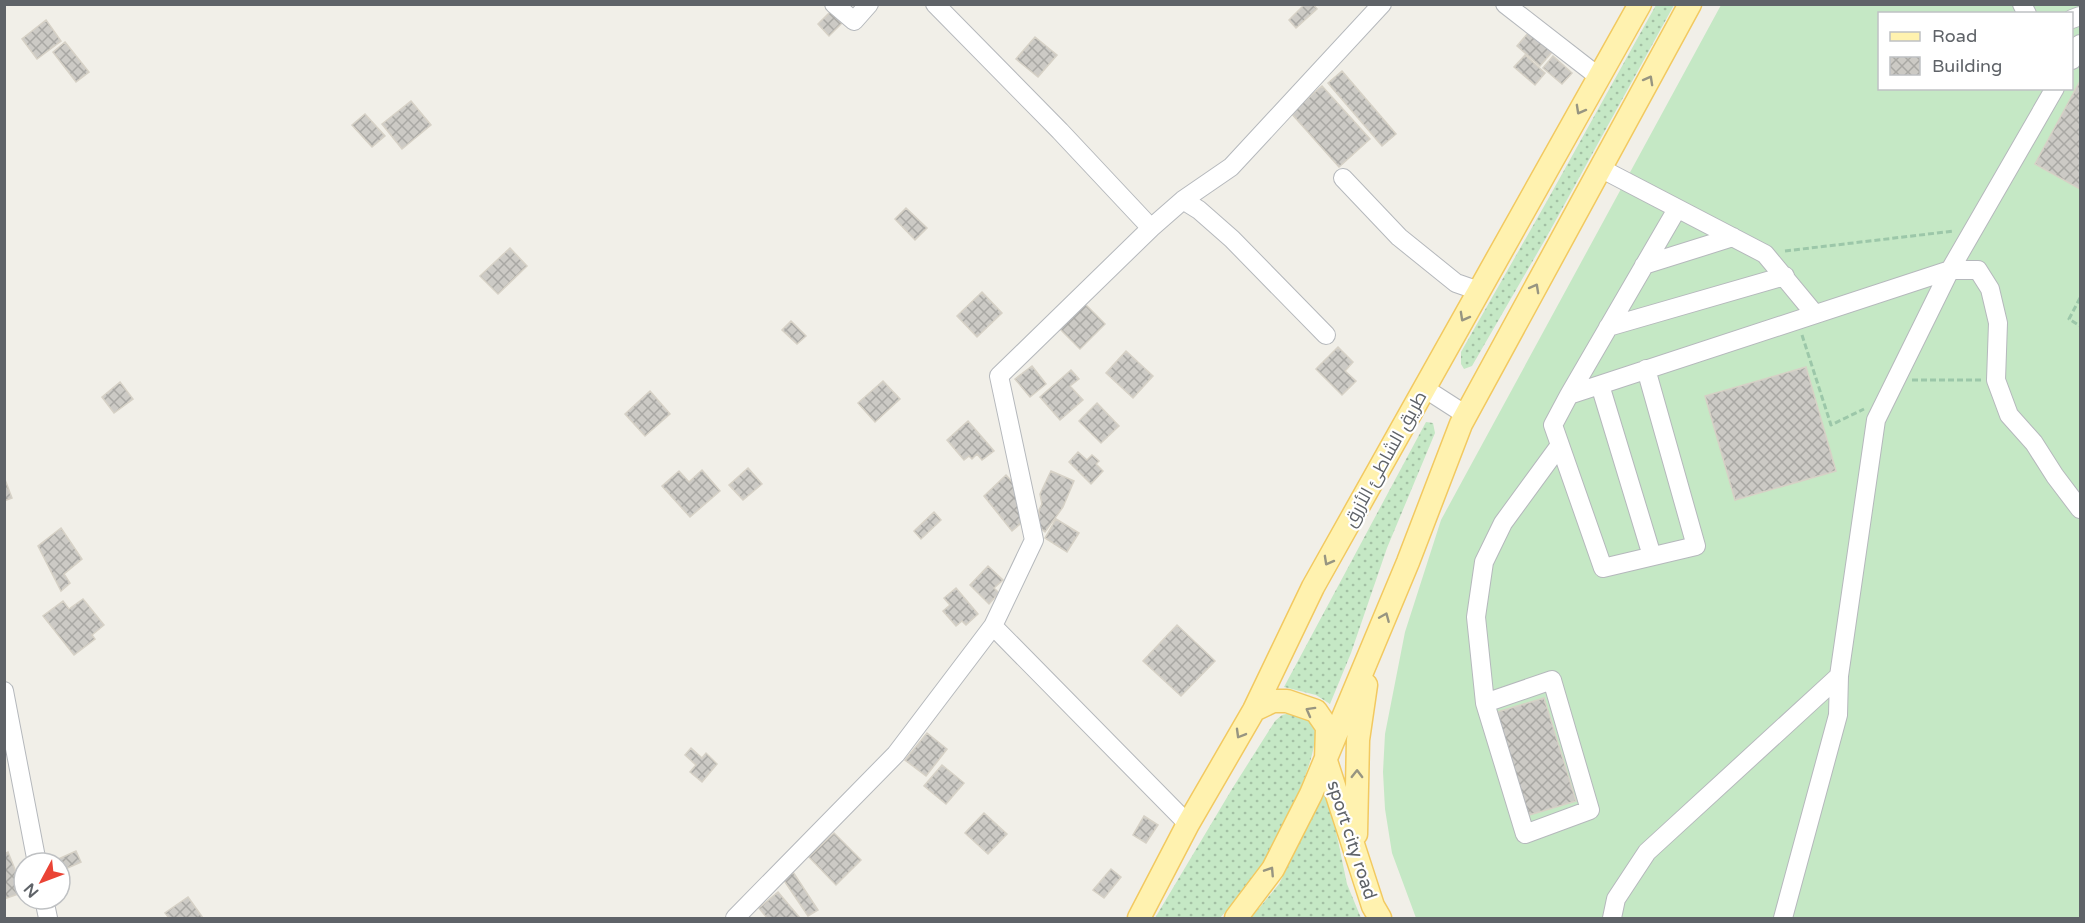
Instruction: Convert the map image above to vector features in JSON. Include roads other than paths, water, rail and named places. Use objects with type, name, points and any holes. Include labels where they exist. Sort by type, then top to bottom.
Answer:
[{"type":"main road","name":"طريق الشاطئ الأزرق","points":[[1138,918],[1188,824],[1254,710],[1313,586],[1640,4]]},
{"type":"main road","points":[[1236,918],[1273,869],[1326,761],[1466,415],[1690,4]]},
{"type":"main road","points":[[1356,854],[1358,740],[1370,653]]},
{"type":"main road","points":[[1254,710],[1273,701],[1287,701],[1316,711],[1328,727],[1326,761]]},
{"type":"main road","name":"sport city road","points":[[1326,761],[1373,906],[1380,918]]},
{"type":"street","points":[[834,4],[854,21],[869,4]]},
{"type":"street","points":[[936,4],[1151,228]]},
{"type":"street","points":[[735,918],[896,754],[993,626],[1034,540],[999,376],[1151,228],[1184,200],[1231,167],[1382,4]]},
{"type":"street","points":[[1505,4],[1599,77]]},
{"type":"street","points":[[2073,58],[2080,44]]},
{"type":"street","points":[[1783,918],[1839,715],[1839,676],[1875,420],[1950,270],[2050,92]]},
{"type":"street","points":[[1600,168],[1765,254],[1814,313]]},
{"type":"street","points":[[1343,178],[1399,237],[1456,283],[1479,291]]},
{"type":"street","points":[[1184,200],[1199,210],[1232,240],[1326,335]]},
{"type":"street","points":[[1646,369],[1696,546],[1603,568],[1553,425],[1677,209]]},
{"type":"street","points":[[1644,265],[1733,237]]},
{"type":"street","points":[[1569,395],[1950,270],[1978,270],[1990,289],[1998,323],[1996,380],[2009,415],[2034,443],[2080,509]]},
{"type":"street","points":[[1608,327],[1785,276]]},
{"type":"street","points":[[1600,385],[1652,556]]},
{"type":"street","points":[[1424,388],[1466,415]]},
{"type":"street","points":[[1485,703],[1552,680],[1590,810],[1525,834],[1485,703],[1476,617],[1484,562],[1503,523],[1560,445]]},
{"type":"street","points":[[993,626],[1188,824]]},
{"type":"street","points":[[1612,918],[1616,899],[1647,852],[1839,676]]},
{"type":"street","points":[[4,691],[35,851]]}]
